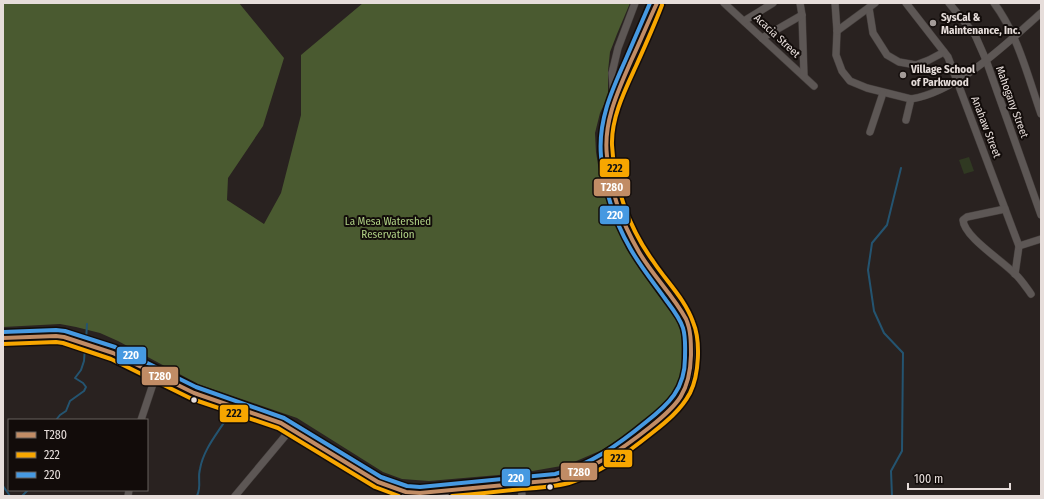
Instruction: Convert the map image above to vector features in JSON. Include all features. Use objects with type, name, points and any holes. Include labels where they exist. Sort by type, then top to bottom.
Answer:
[{"type":"main road","points":[[3,338],[48,336],[64,337],[113,353],[194,393],[281,423],[369,477],[406,492],[420,493],[564,478],[588,468],[638,437],[678,402],[686,389],[690,373],[692,345],[687,321],[647,265],[634,244],[623,221],[608,165],[605,143],[607,127],[615,101],[657,3]]},
{"type":"street","points":[[615,101],[612,73],[618,48],[635,3]]},
{"type":"street","name":"Acacia Street","points":[[724,3],[814,86]]},
{"type":"street","points":[[744,21],[773,3]]},
{"type":"street","points":[[800,3],[802,15],[804,76]]},
{"type":"street","points":[[835,3],[837,31],[836,55],[842,71],[850,81],[883,93],[911,100],[924,97],[957,81],[986,60],[1041,13]]},
{"type":"street","points":[[837,31],[875,3]]},
{"type":"street","name":"Anahaw Street","points":[[906,3],[948,57],[1019,246]]},
{"type":"street","name":"Mahogany Street","points":[[949,3],[975,35],[986,60],[1041,215]]},
{"type":"street","points":[[994,3],[1001,11],[1014,37],[1041,114]]},
{"type":"street","points":[[869,8],[873,33],[887,54],[899,62],[916,65],[944,52]]},
{"type":"street","points":[[762,38],[802,15]]},
{"type":"street","points":[[870,132],[883,93]]},
{"type":"street","points":[[906,120],[911,100]]},
{"type":"street","points":[[1005,209],[967,217],[963,220],[964,225],[966,230],[1015,274],[1031,294]]},
{"type":"street","points":[[1015,274],[1019,246],[1041,239]]},
{"type":"street","points":[[141,419],[156,375]]},
{"type":"street","points":[[234,496],[291,429]]},
{"type":"street","points":[[521,483],[522,496]]},
{"type":"green space","name":"La Mesa Watershed Reservation","points":[[3,3],[239,3],[284,58],[263,126],[228,178],[227,200],[264,224],[281,193],[301,115],[301,55],[363,3],[630,3],[610,52],[608,96],[600,113],[595,133],[596,152],[599,171],[612,216],[626,248],[679,324],[683,345],[682,372],[678,386],[671,397],[633,430],[602,450],[567,465],[521,473],[429,481],[402,479],[383,472],[297,418],[198,384],[118,341],[100,333],[60,324],[3,327]]},
{"type":"green space","points":[[969,157],[974,171],[964,174],[959,160]]},
{"type":"waterway","points":[[892,496],[891,471],[902,451],[903,353],[884,333],[874,311],[868,270],[872,243],[887,225],[901,168]]},
{"type":"waterway","points":[[86,341],[87,324]]},
{"type":"waterway","points":[[57,419],[66,411],[70,401],[84,391],[86,387],[75,378],[81,370],[84,361],[85,347]]},
{"type":"waterway","points":[[197,496],[199,489],[199,473],[205,453],[232,409]]},
{"type":"waterway","points":[[3,486],[10,496]]},
{"type":"waterway","points":[[22,496],[27,491]]},
{"type":"transit line","name":"220","points":[[3,332],[65,331],[115,347],[196,387],[284,418],[381,477],[407,486],[420,487],[555,474],[592,460],[625,439],[662,409],[679,387],[684,369],[685,339],[682,324],[638,261],[624,237],[607,192],[602,168],[602,131],[610,96],[650,3]]},
{"type":"transit line","name":"T280","points":[[3,338],[64,337],[113,353],[194,393],[281,423],[378,482],[406,492],[420,493],[556,480],[594,465],[628,444],[668,412],[681,397],[688,379],[690,368],[690,337],[686,319],[681,310],[650,269],[627,230],[614,194],[607,156],[606,143],[609,119],[626,72],[657,3]]},
{"type":"transit line","name":"222","points":[[452,496],[551,486],[569,483],[592,474],[623,455],[663,424],[682,405],[693,386],[698,358],[696,330],[690,314],[675,290],[644,248],[630,221],[624,206],[613,160],[612,135],[616,114],[662,5]]},
{"type":"transit line","name":"222","points":[[3,344],[56,342],[111,359],[192,399],[278,428],[375,487],[399,496]]},
{"type":"place","name":"SysCal & Maintenance, Inc.","points":[[933,23]]},
{"type":"place","name":"Village School of Parkwood","points":[[903,75]]}]
